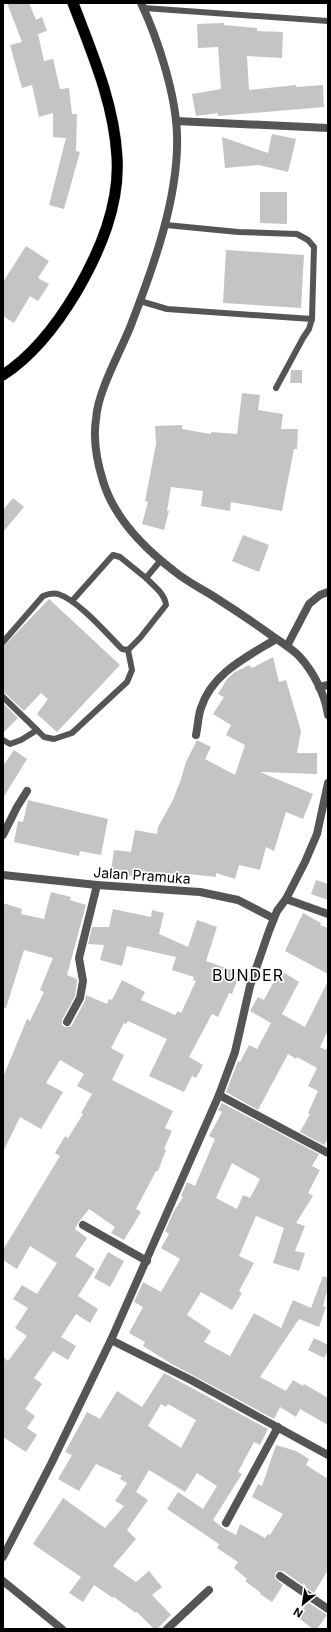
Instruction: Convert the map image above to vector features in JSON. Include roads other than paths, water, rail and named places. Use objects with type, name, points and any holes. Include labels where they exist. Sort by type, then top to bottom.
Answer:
[{"type":"highway","points":[[3,375],[14,368],[43,339],[66,310],[100,247],[110,217],[115,193],[117,157],[112,121],[102,79],[73,3]]},
{"type":"street","points":[[142,6],[163,62],[174,102],[177,136],[176,165],[166,225],[140,301],[103,391],[96,417],[95,439],[103,481],[113,504],[131,531],[145,547],[175,572],[241,613],[300,657],[313,675],[319,687],[326,703],[328,715]]},
{"type":"street","points":[[176,121],[328,128]]},
{"type":"street","points":[[287,646],[309,604],[320,595],[328,592]]},
{"type":"street","points":[[196,735],[201,708],[207,694],[221,676],[242,660],[276,639]]},
{"type":"street","points":[[319,687],[328,685]]},
{"type":"street","points":[[4,1554],[111,1340],[219,1095],[235,1052],[250,986],[273,918],[286,898],[305,862],[317,834],[328,787]]},
{"type":"street","points":[[3,835],[28,791]]},
{"type":"street","name":"Jalan Pramuka","points":[[3,875],[97,885],[200,892],[238,900],[273,918]]},
{"type":"street","points":[[67,1022],[80,996],[83,981],[79,958],[97,885]]},
{"type":"street","points":[[286,898],[328,914]]},
{"type":"street","points":[[219,1095],[328,1153]]},
{"type":"street","points":[[84,1225],[146,1261]]},
{"type":"street","points":[[111,1340],[191,1380],[328,1455]]},
{"type":"street","points":[[226,1523],[278,1427]]},
{"type":"street","points":[[280,1576],[328,1609]]},
{"type":"street","points":[[3,1581],[62,1629]]},
{"type":"street","points":[[167,1629],[209,1590]]},
{"type":"lane","points":[[142,6],[328,21]]},
{"type":"lane","points":[[166,225],[238,232],[297,234],[308,240],[314,247],[312,319],[309,329],[302,338],[276,388]]},
{"type":"lane","points":[[140,301],[167,309],[312,319]]},
{"type":"lane","points":[[72,601],[113,555],[120,557],[146,578],[166,600],[166,605],[140,638],[128,650]]},
{"type":"lane","points":[[146,578],[161,560]]},
{"type":"lane","points":[[3,642],[43,596],[52,593],[58,594],[72,601],[122,649],[128,650]]},
{"type":"lane","points":[[3,697],[44,737],[54,739],[72,733],[126,682],[132,670],[128,650]]},
{"type":"lane","points":[[3,740],[10,744],[21,740],[37,730]]},
{"type":"district","name":"BUNDER","points":[[248,975]]}]
